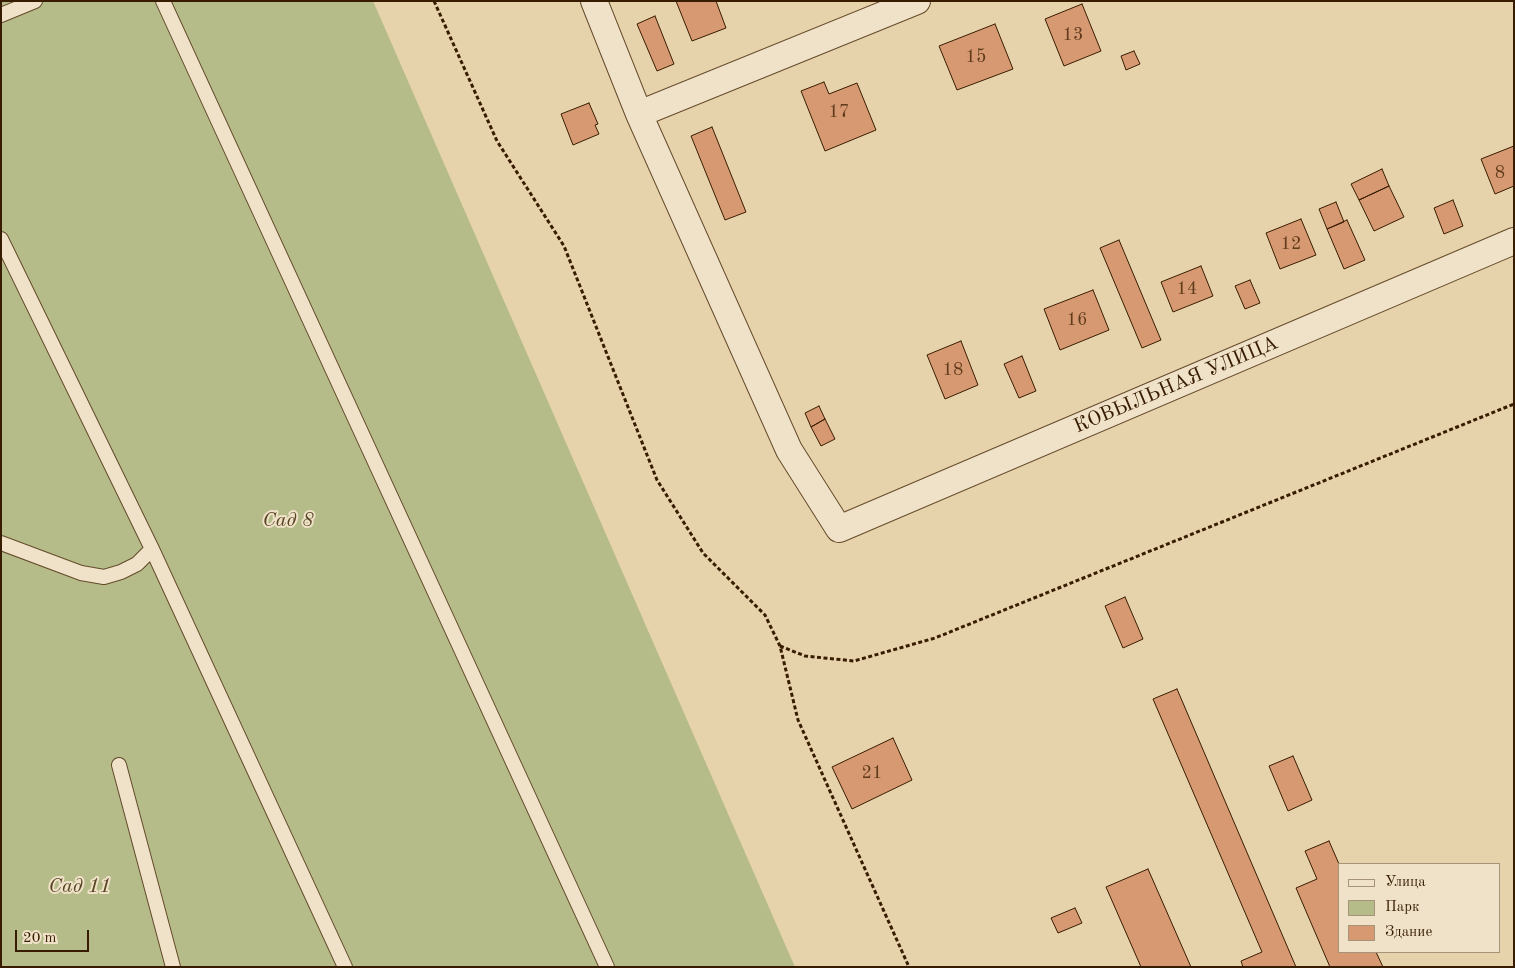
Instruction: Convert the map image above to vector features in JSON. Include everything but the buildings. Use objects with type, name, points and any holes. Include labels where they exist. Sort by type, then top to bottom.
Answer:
[{"type":"street","points":[[594,1],[639,114],[917,1]]},
{"type":"street","name":"КОВЫЛЬНАЯ УЛИЦА","points":[[639,114],[789,450],[839,530],[1514,241]]},
{"type":"lane","points":[[1,15],[35,1]]},
{"type":"lane","points":[[164,1],[607,967]]},
{"type":"lane","points":[[1,239],[152,549],[344,967]]},
{"type":"lane","points":[[1,544],[81,573],[104,576],[121,572],[137,564],[152,549]]},
{"type":"lane","points":[[119,764],[173,967]]},
{"type":"path","points":[[434,1],[497,141],[564,246],[657,480],[703,553],[765,615],[780,646],[798,720],[909,967]]},
{"type":"path","points":[[780,646],[805,656],[854,661],[935,638],[1514,404]]},
{"type":"green space","name":"Сад 8","points":[[1,1],[373,1],[795,967],[1,967]]},
{"type":"park label","name":"Сад 11","points":[[80,887]]}]
